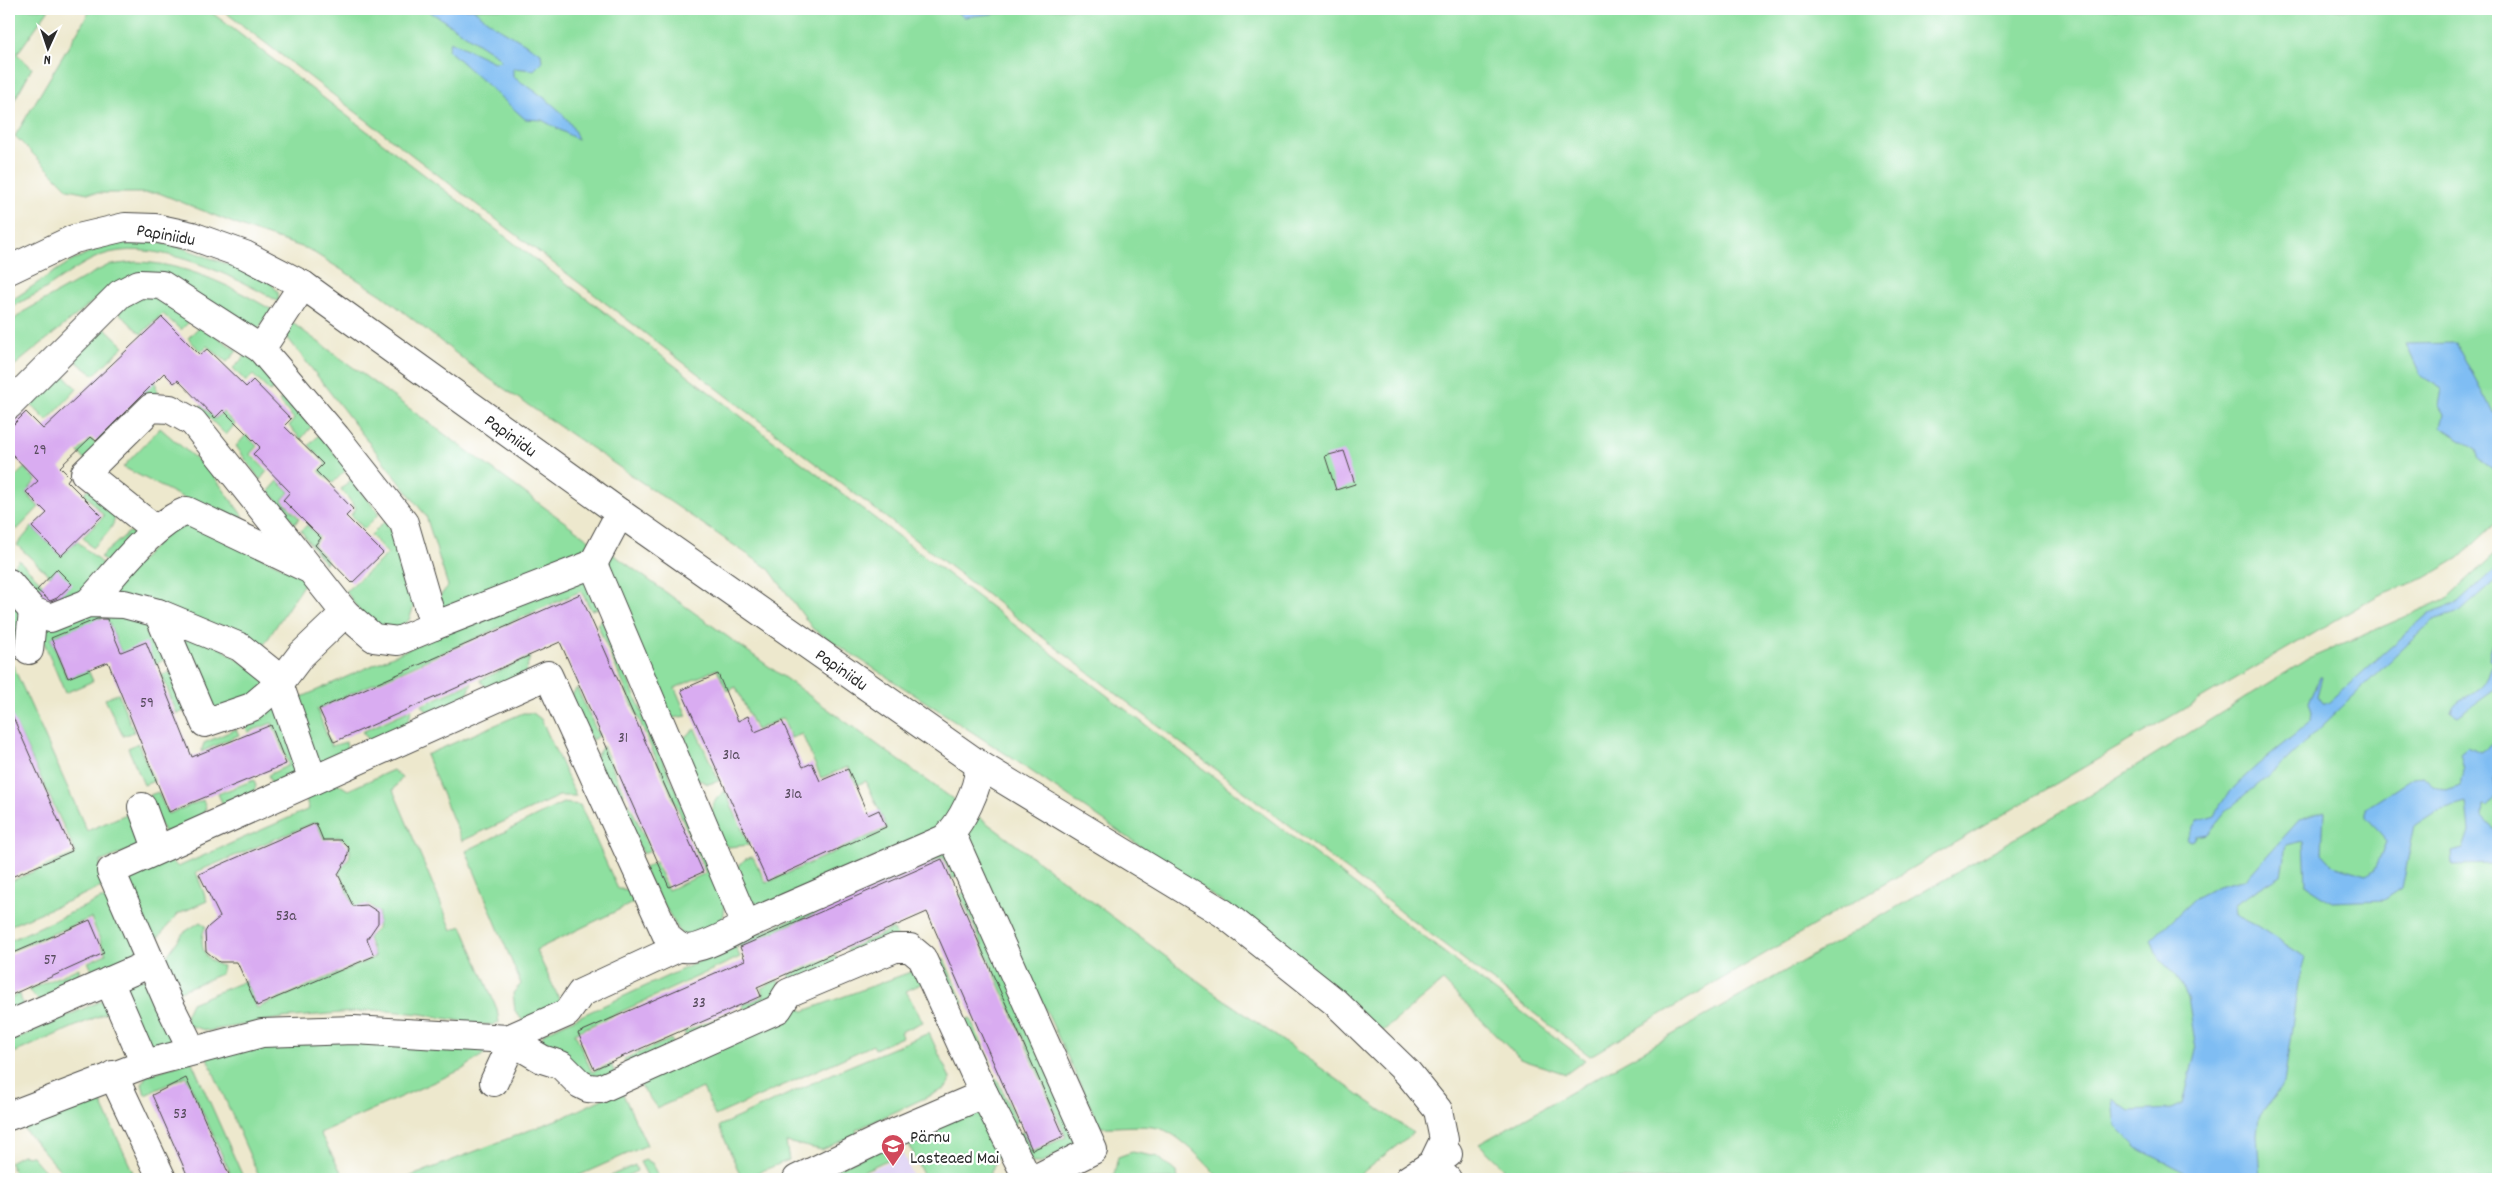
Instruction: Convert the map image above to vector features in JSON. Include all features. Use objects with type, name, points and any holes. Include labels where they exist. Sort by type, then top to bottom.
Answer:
[{"type":"street","name":"Papiniidu","points":[[9,270],[74,239],[125,227],[155,228],[192,236],[246,255],[303,285],[620,513],[978,764],[1223,913],[1336,1002],[1408,1073],[1438,1110],[1444,1140],[1440,1172]]},
{"type":"street","points":[[9,406],[120,294],[139,284],[162,285],[261,350],[336,437],[404,523],[434,626]]},
{"type":"street","points":[[261,350],[303,285]]},
{"type":"street","points":[[156,530],[85,473],[151,408],[170,409],[193,422],[345,613],[374,638],[398,641],[593,564],[620,513]]},
{"type":"street","points":[[88,603],[156,530],[172,516],[187,511],[311,570]]},
{"type":"street","points":[[593,564],[746,925]]},
{"type":"street","points":[[9,583],[33,611],[50,618],[88,603],[124,604],[158,613],[240,647],[270,670],[279,684],[313,780]]},
{"type":"street","points":[[29,650],[33,611]]},
{"type":"street","points":[[158,613],[205,723],[252,707],[279,684],[301,654],[345,613]]},
{"type":"street","points":[[192,1050],[111,871],[157,848],[548,674],[647,896],[668,938],[680,947],[687,949],[702,946],[944,838],[951,832],[977,786],[978,764]]},
{"type":"street","points":[[142,807],[157,848]]},
{"type":"street","points":[[951,832],[1093,1150],[1034,1179]]},
{"type":"street","points":[[508,1039],[567,1013],[581,994],[680,947]]},
{"type":"street","points":[[9,1116],[145,1064],[192,1050],[273,1032],[354,1030],[508,1039],[542,1058],[560,1065],[580,1084],[588,1088],[600,1089],[778,1009],[788,993],[895,948],[910,948],[922,958],[984,1094],[1028,1179]]},
{"type":"street","points":[[9,1025],[151,963]]},
{"type":"street","points":[[109,982],[145,1064]]},
{"type":"street","points":[[494,1082],[506,1056],[508,1039]]},
{"type":"street","points":[[113,1075],[162,1179]]},
{"type":"street","points":[[797,1179],[884,1137],[984,1094]]},
{"type":"street","points":[[1410,1179],[1440,1172],[1456,1149]]},
{"type":"shaded area","name":"Pärnu Lasteaed Mai","points":[[903,1154],[914,1179],[851,1179]]},
{"type":"green space","points":[[9,9],[49,9],[17,54],[32,68],[9,110]]},
{"type":"green space","points":[[91,9],[207,9],[1585,1060],[1566,1074],[1520,1059],[1443,981],[1383,1031],[1254,924],[1009,756],[813,629],[769,569],[481,373],[382,295],[308,249],[253,231],[159,193],[88,193],[68,189],[15,136]]},
{"type":"green space","points":[[221,9],[2498,9],[2498,521],[2459,558],[2425,578],[2377,596],[1590,1056]]},
{"type":"green space","points":[[140,240],[177,246],[246,271],[270,282],[278,292],[279,302],[220,272],[197,263],[174,256],[129,250],[109,253],[92,259],[9,310],[9,302],[70,262],[103,247]]},
{"type":"green space","points":[[136,262],[172,266],[206,277],[240,292],[272,310],[258,329],[250,333],[173,283],[100,296],[9,370],[9,324],[23,312],[109,265]]},
{"type":"green space","points":[[137,294],[159,294],[193,318],[181,330],[163,314],[141,334],[116,310]]},
{"type":"green space","points":[[291,322],[592,542],[573,556],[455,610],[444,611],[433,605],[448,586],[426,516],[287,337],[286,331]]},
{"type":"green space","points":[[201,325],[237,351],[227,362],[207,346],[201,352],[188,338]]},
{"type":"green space","points":[[100,328],[106,329],[124,346],[94,375],[78,363],[75,355]]},
{"type":"green space","points":[[246,355],[274,375],[279,385],[270,392],[253,375],[246,382],[233,368]]},
{"type":"green space","points":[[58,373],[63,374],[77,389],[47,421],[27,400]]},
{"type":"green space","points":[[155,376],[157,394],[128,424],[122,417],[145,395],[141,390]]},
{"type":"green space","points":[[287,393],[311,427],[301,439],[289,426],[294,419],[279,401]]},
{"type":"green space","points":[[201,405],[215,419],[223,412],[235,424],[226,435],[199,408]]},
{"type":"green space","points":[[115,424],[121,431],[87,462],[78,452],[91,439],[95,443]]},
{"type":"green space","points":[[160,428],[210,471],[247,522],[246,530],[123,467]]},
{"type":"green space","points":[[320,434],[347,469],[333,483],[319,471],[326,464],[309,445]]},
{"type":"green space","points":[[246,435],[257,446],[250,454],[267,471],[260,480],[236,446]]},
{"type":"green space","points":[[24,468],[36,480],[26,493],[39,507],[17,530],[9,523],[9,483]]},
{"type":"green space","points":[[352,479],[379,514],[364,529],[351,515],[356,508],[341,489]]},
{"type":"green space","points":[[278,481],[289,492],[282,500],[299,518],[295,524],[269,491]]},
{"type":"green space","points":[[90,487],[115,511],[114,523],[105,536],[92,548],[83,537],[104,516],[84,493]]},
{"type":"green space","points":[[385,521],[399,544],[414,606],[409,620],[396,630],[379,630],[366,621],[346,591],[388,554],[371,535]]},
{"type":"green space","points":[[188,522],[307,579],[260,651],[225,625],[212,627],[106,595],[175,526]]},
{"type":"green space","points":[[307,525],[319,537],[313,545],[328,561],[325,564],[301,531]]},
{"type":"green space","points":[[32,527],[61,556],[77,541],[108,569],[73,601],[50,611],[9,570],[19,560],[43,584],[37,590],[51,604],[71,584],[57,570],[50,576],[17,545]]},
{"type":"green space","points":[[129,532],[135,533],[111,566],[100,557]]},
{"type":"green space","points":[[2498,551],[2498,1179],[1515,1179],[1479,1144],[1833,944],[2085,798],[2306,660],[2446,599]]},
{"type":"green space","points":[[610,552],[957,802],[939,829],[766,906],[758,904],[749,898],[743,889],[737,870],[745,859],[753,857],[766,883],[887,828],[866,781],[857,785],[848,767],[821,778],[802,734],[791,738],[783,718],[756,730],[736,687],[727,691],[717,669],[675,688],[687,716],[667,719],[602,575]]},
{"type":"green space","points":[[575,574],[586,580],[599,608],[591,610],[581,591],[317,709],[331,746],[346,742],[348,755],[318,769],[292,689],[302,697]]},
{"type":"green space","points":[[9,599],[21,610],[24,653],[10,659],[87,831],[131,812],[142,845],[100,862],[104,886],[9,926],[9,882],[76,853],[9,710]]},
{"type":"green space","points":[[94,608],[148,620],[168,658],[155,664],[121,652],[106,616],[51,638],[67,678],[88,670],[93,681],[65,693],[41,635],[48,627]]},
{"type":"green space","points":[[602,620],[725,903],[720,927],[695,938],[681,934],[643,869],[655,862],[668,890],[706,873],[597,624]]},
{"type":"green space","points":[[176,625],[215,644],[271,681],[255,697],[213,711]]},
{"type":"green space","points":[[530,657],[525,674],[489,691],[480,680]]},
{"type":"green space","points":[[174,671],[190,709],[177,714],[162,675]]},
{"type":"green space","points":[[472,683],[466,699],[431,716],[422,705]]},
{"type":"green space","points":[[577,688],[599,736],[592,740],[568,700]]},
{"type":"green space","points":[[118,693],[134,732],[123,736],[105,699]]},
{"type":"green space","points":[[274,703],[303,768],[274,790],[268,775],[289,765],[272,723],[248,732],[245,726],[253,722],[257,711]]},
{"type":"green space","points":[[412,709],[407,726],[372,743],[362,732]]},
{"type":"green space","points":[[523,713],[533,713],[541,719],[576,796],[559,796],[462,841],[426,755]]},
{"type":"green space","points":[[236,729],[239,735],[201,752],[204,743]]},
{"type":"green space","points":[[695,729],[719,781],[708,784],[694,778],[682,749],[682,739]]},
{"type":"green space","points":[[138,743],[154,781],[144,785],[128,748]]},
{"type":"green space","points":[[603,746],[624,794],[618,798],[594,759]]},
{"type":"green space","points":[[393,770],[402,778],[393,790],[452,930],[462,926],[497,1009],[499,1023],[493,1025],[478,1024],[421,1014],[376,1010],[282,1018],[208,1031],[187,1025],[186,1014],[191,1003],[245,981],[257,1008],[375,957],[368,938],[377,929],[379,913],[369,904],[354,907],[338,870],[349,859],[348,843],[339,837],[324,839],[316,822],[196,872],[207,901],[178,914],[151,946],[126,879],[165,855],[178,867],[309,809],[304,793],[332,780],[348,790]]},
{"type":"green space","points":[[254,780],[256,786],[250,800],[225,809],[218,794]]},
{"type":"green space","points":[[725,791],[749,845],[728,847],[720,838],[712,809],[713,804]]},
{"type":"green space","points":[[158,792],[168,814],[203,800],[206,808],[197,823],[164,832],[149,799],[150,795]]},
{"type":"green space","points":[[563,803],[580,805],[618,889],[637,890],[641,899],[536,950],[562,1005],[523,1021],[515,1011],[513,993],[521,984],[466,851]]},
{"type":"green space","points":[[629,803],[650,850],[644,854],[620,815]]},
{"type":"green space","points":[[979,817],[1205,986],[1413,1133],[1354,1179],[1219,1179],[1192,1149],[1165,1130],[1144,1126],[1100,1127],[965,836]]},
{"type":"green space","points":[[947,850],[958,876],[953,879],[943,857],[739,947],[737,943]]},
{"type":"green space","points":[[970,890],[1081,1141],[1041,1163],[1033,1163],[1014,1135],[1023,1132],[1032,1152],[1066,1137],[960,894]]},
{"type":"green space","points":[[113,898],[140,952],[104,976],[92,970],[88,962],[106,954],[91,918],[9,952],[9,941],[101,899]]},
{"type":"green space","points":[[200,922],[206,926],[202,939],[204,951],[216,964],[223,966],[221,974],[180,991],[174,991],[162,963],[183,933]]},
{"type":"green space","points":[[893,929],[898,938],[850,955],[847,949]]},
{"type":"green space","points":[[735,945],[740,957],[575,1033],[592,1072],[611,1064],[616,1076],[595,1085],[546,1051],[541,1041],[544,1033]]},
{"type":"green space","points":[[836,955],[840,965],[792,981],[789,975]]},
{"type":"green space","points":[[944,959],[963,1003],[956,1006],[937,962]]},
{"type":"green space","points":[[79,968],[80,987],[43,1004],[28,990]]},
{"type":"green space","points":[[916,970],[923,983],[906,991],[923,1022],[900,1032],[902,1037],[875,1049],[873,1045],[715,1116],[703,1088],[657,1108],[637,1081],[746,1034],[797,1008],[804,1011]]},
{"type":"green space","points":[[147,978],[176,1036],[173,1044],[156,1053],[125,1001],[127,982]]},
{"type":"green space","points":[[778,980],[783,990],[745,1012],[743,1005],[764,996],[761,988]]},
{"type":"green space","points":[[20,994],[24,1012],[9,1019],[9,998]]},
{"type":"green space","points":[[107,998],[113,1010],[9,1055],[9,1042]]},
{"type":"green space","points":[[730,1013],[735,1022],[687,1038],[684,1032]]},
{"type":"green space","points":[[970,1018],[990,1062],[983,1065],[963,1021]]},
{"type":"green space","points":[[929,1033],[950,1078],[949,1084],[944,1089],[856,1130],[857,1134],[822,1150],[786,1142],[789,1160],[742,1179],[719,1126],[845,1068]]},
{"type":"green space","points":[[399,1038],[488,1051],[463,1069],[320,1133],[345,1179],[260,1179],[205,1053],[285,1041]]},
{"type":"green space","points":[[671,1039],[675,1049],[627,1065],[624,1059]]},
{"type":"green space","points":[[191,1060],[244,1179],[233,1179],[186,1076],[145,1095],[142,1084],[146,1076]]},
{"type":"green space","points":[[997,1079],[1017,1122],[1010,1126],[990,1081]]},
{"type":"green space","points":[[621,1090],[647,1145],[571,1179],[404,1179],[566,1116]]},
{"type":"green space","points":[[100,1100],[136,1179],[68,1179],[22,1127]]},
{"type":"green space","points":[[976,1104],[1001,1148],[988,1179],[925,1179],[906,1138]]},
{"type":"green space","points":[[896,1142],[902,1153],[846,1179],[814,1179]]},
{"type":"green space","points":[[1132,1152],[1158,1157],[1177,1173],[1178,1179],[1113,1179],[1118,1157]]},
{"type":"green space","points":[[22,1155],[32,1156],[52,1179],[18,1179],[9,1162]]},
{"type":"green space","points":[[646,1160],[652,1163],[659,1179],[649,1179],[640,1162]]},
{"type":"green space","points":[[635,1165],[637,1171],[620,1179],[603,1179]]},
{"type":"water","points":[[426,9],[473,9],[495,26],[541,53],[542,62],[534,70],[513,68],[513,77],[552,104],[568,120],[578,140],[542,120],[525,119],[448,50],[450,41],[494,62],[501,61],[499,57]]},
{"type":"water","points":[[953,9],[1013,9],[1009,12],[964,17]]},
{"type":"water","points":[[2456,343],[2493,412],[2498,410],[2497,472],[2480,460],[2477,450],[2441,427],[2444,414],[2439,406],[2442,389],[2420,375],[2406,344]]},
{"type":"water","points":[[2498,566],[2498,578],[2460,612],[2433,620],[2277,769],[2226,811],[2207,834],[2196,836],[2194,840],[2189,841],[2187,838],[2199,820],[2215,815],[2222,803],[2244,777],[2311,721],[2312,712],[2309,702],[2320,677],[2322,677],[2317,696],[2322,703],[2328,703],[2429,613],[2458,603]]},
{"type":"water","points":[[2498,638],[2498,692],[2496,689],[2458,716],[2451,712],[2456,703],[2475,692],[2485,683],[2493,664],[2489,658],[2492,646]]},
{"type":"water","points":[[2498,740],[2498,748],[2493,751],[2498,760],[2494,780],[2497,796],[2487,807],[2483,806],[2482,817],[2498,834],[2498,857],[2495,864],[2452,865],[2451,852],[2463,849],[2469,831],[2466,803],[2435,812],[2415,825],[2402,888],[2384,900],[2332,902],[2306,885],[2304,841],[2286,845],[2281,875],[2234,904],[2235,915],[2257,926],[2305,957],[2298,983],[2284,1084],[2259,1117],[2257,1134],[2260,1179],[2193,1179],[2186,1173],[2137,1148],[2116,1127],[2113,1099],[2130,1111],[2172,1109],[2183,1104],[2196,1049],[2188,998],[2176,975],[2159,959],[2151,940],[2195,898],[2218,886],[2246,879],[2300,819],[2324,811],[2322,853],[2333,865],[2367,875],[2375,869],[2386,842],[2381,833],[2366,817],[2366,808],[2414,777],[2423,776],[2433,785],[2445,790],[2461,785],[2464,770],[2460,753],[2468,746],[2480,752]]},
{"type":"building","points":[[162,317],[200,355],[207,349],[246,387],[253,380],[291,419],[284,426],[323,464],[316,471],[353,509],[346,516],[383,553],[352,583],[315,545],[321,538],[283,500],[290,492],[253,454],[260,447],[223,410],[215,418],[178,380],[174,383],[164,373],[96,441],[91,437],[60,467],[70,477],[67,481],[102,516],[61,556],[32,527],[47,513],[26,492],[38,481],[9,451],[9,429],[26,412],[43,429]]},
{"type":"building","points":[[1344,451],[1355,484],[1336,490],[1325,456]]},
{"type":"building","points":[[57,569],[72,584],[57,598],[50,601],[37,590]]},
{"type":"building","points":[[580,594],[703,872],[669,887],[560,642],[334,742],[319,709]]},
{"type":"building","points":[[97,619],[107,619],[121,652],[146,642],[192,757],[271,725],[286,764],[169,812],[108,662],[68,678],[51,638]]},
{"type":"building","points":[[718,674],[738,721],[748,716],[755,732],[782,721],[803,767],[812,763],[820,781],[848,769],[868,815],[879,810],[886,827],[767,881],[681,690]]},
{"type":"building","points":[[9,708],[72,851],[9,878]]},
{"type":"building","points":[[316,823],[323,840],[341,840],[349,848],[347,859],[338,874],[353,906],[367,905],[378,912],[378,923],[367,939],[374,956],[257,1006],[237,962],[219,962],[206,951],[205,932],[220,917],[199,874]]},
{"type":"building","points":[[942,859],[1064,1136],[1032,1150],[927,912],[757,987],[761,996],[594,1069],[578,1033],[745,960],[740,947]]},
{"type":"building","points":[[90,920],[104,953],[9,996],[9,955]]},
{"type":"building","points":[[186,1078],[231,1179],[189,1179],[152,1095]]},
{"type":"place","name":"Pärnu Lasteaed Mai","points":[[893,1167]]}]
